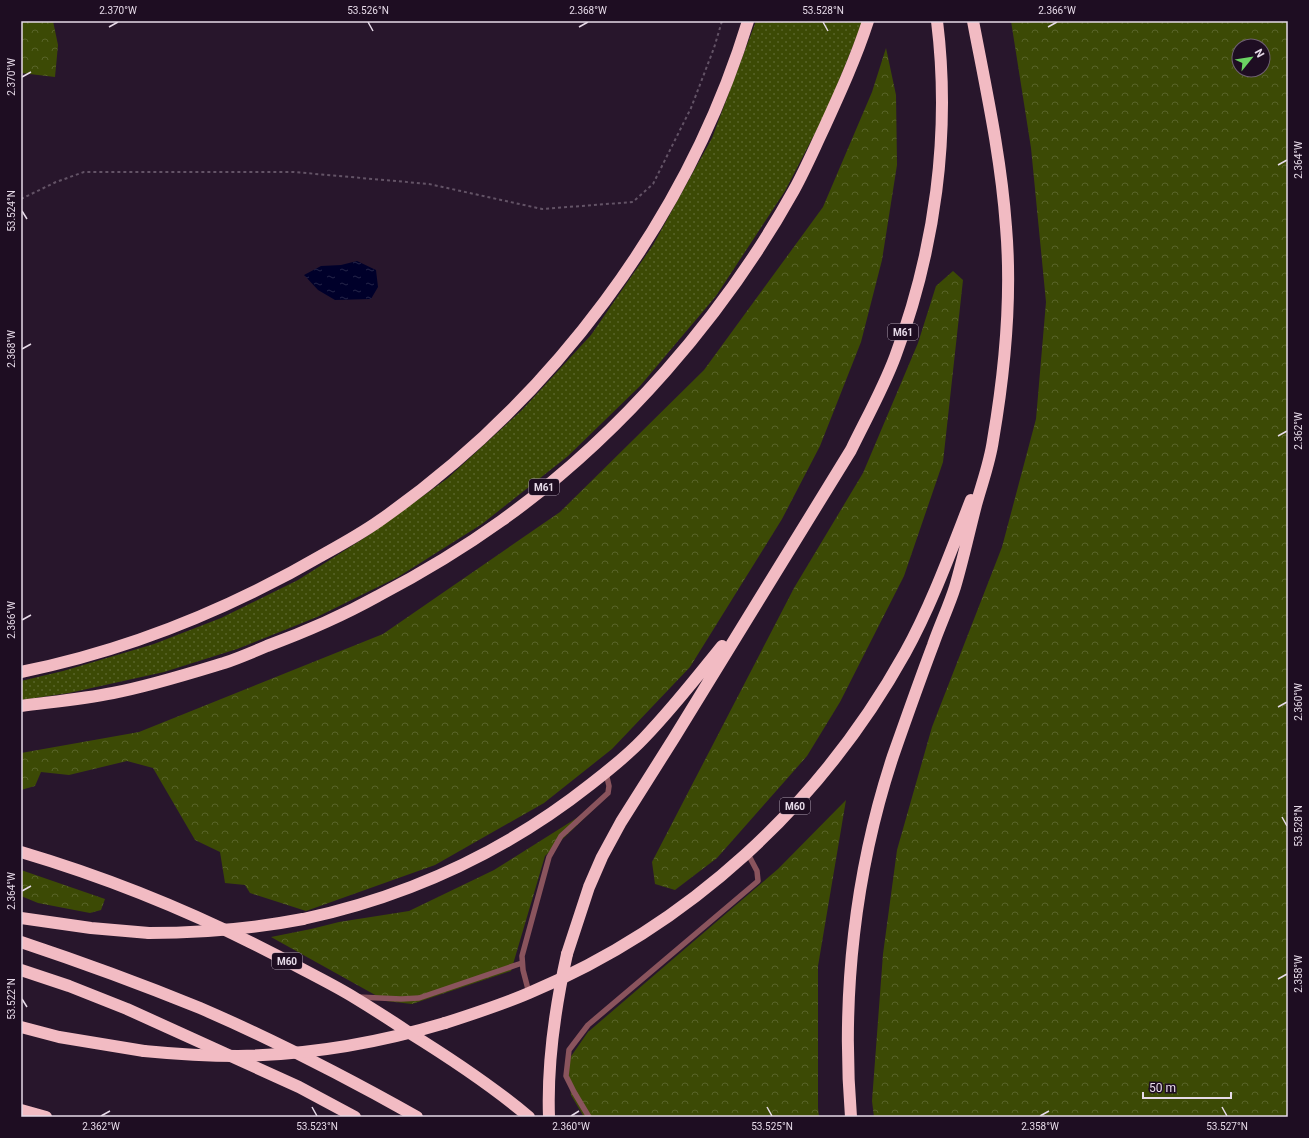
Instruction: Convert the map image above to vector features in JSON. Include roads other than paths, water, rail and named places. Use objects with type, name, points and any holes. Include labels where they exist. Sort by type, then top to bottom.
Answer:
[{"type":"highway","points":[[21,672],[105,652],[151,637],[247,597],[377,523],[424,488],[461,457],[503,419],[551,368],[610,294],[648,238],[696,151],[728,78],[748,21]]},
{"type":"highway","name":"M61","points":[[21,706],[112,694],[227,662],[300,634],[352,610],[401,584],[454,553],[502,520],[552,481],[594,445],[649,389],[694,339],[734,285],[760,247],[795,189],[845,84],[868,21]]},
{"type":"highway","name":"M61","points":[[753,608],[851,450],[895,358],[909,315],[928,242],[938,178],[942,109],[937,21]]},
{"type":"highway","points":[[852,1117],[848,1056],[849,995],[854,941],[867,859],[877,813],[892,759],[954,588],[993,442],[1003,371],[1007,328],[1007,230],[995,137],[973,21]]},
{"type":"highway","name":"M60","points":[[21,1028],[58,1037],[144,1051],[181,1054],[240,1056],[305,1051],[404,1035],[445,1024],[498,1006],[529,993],[582,968],[611,952],[685,905],[748,854],[800,801],[854,735],[888,681],[919,626],[939,581],[993,442]]},
{"type":"highway","points":[[24,917],[91,928],[149,933],[196,932],[253,928],[329,914],[385,897],[422,883],[474,860],[519,835],[569,802],[606,773],[643,739],[673,708],[753,608]]},
{"type":"highway","points":[[549,1117],[552,1036],[559,993],[567,954],[589,887],[602,857],[621,822],[753,608]]},
{"type":"highway","name":"M60","points":[[21,852],[115,883],[231,932],[354,997],[505,1096],[529,1117]]},
{"type":"highway","points":[[21,942],[119,976],[200,1008],[321,1065],[417,1117]]},
{"type":"highway","points":[[21,970],[68,986],[127,1009],[299,1087],[355,1117]]},
{"type":"highway","points":[[21,1110],[46,1117]]},
{"type":"lane","points":[[529,993],[523,970],[522,956],[549,856],[561,836],[608,793],[609,786],[606,773]]},
{"type":"lane","points":[[589,1117],[566,1076],[569,1050],[588,1025],[758,881],[757,872],[748,854]]},
{"type":"lane","points":[[354,997],[401,999],[419,998],[522,962]]},
{"type":"water","points":[[357,261],[376,270],[378,287],[371,299],[335,300],[318,290],[304,275],[321,266],[341,265]]}]
